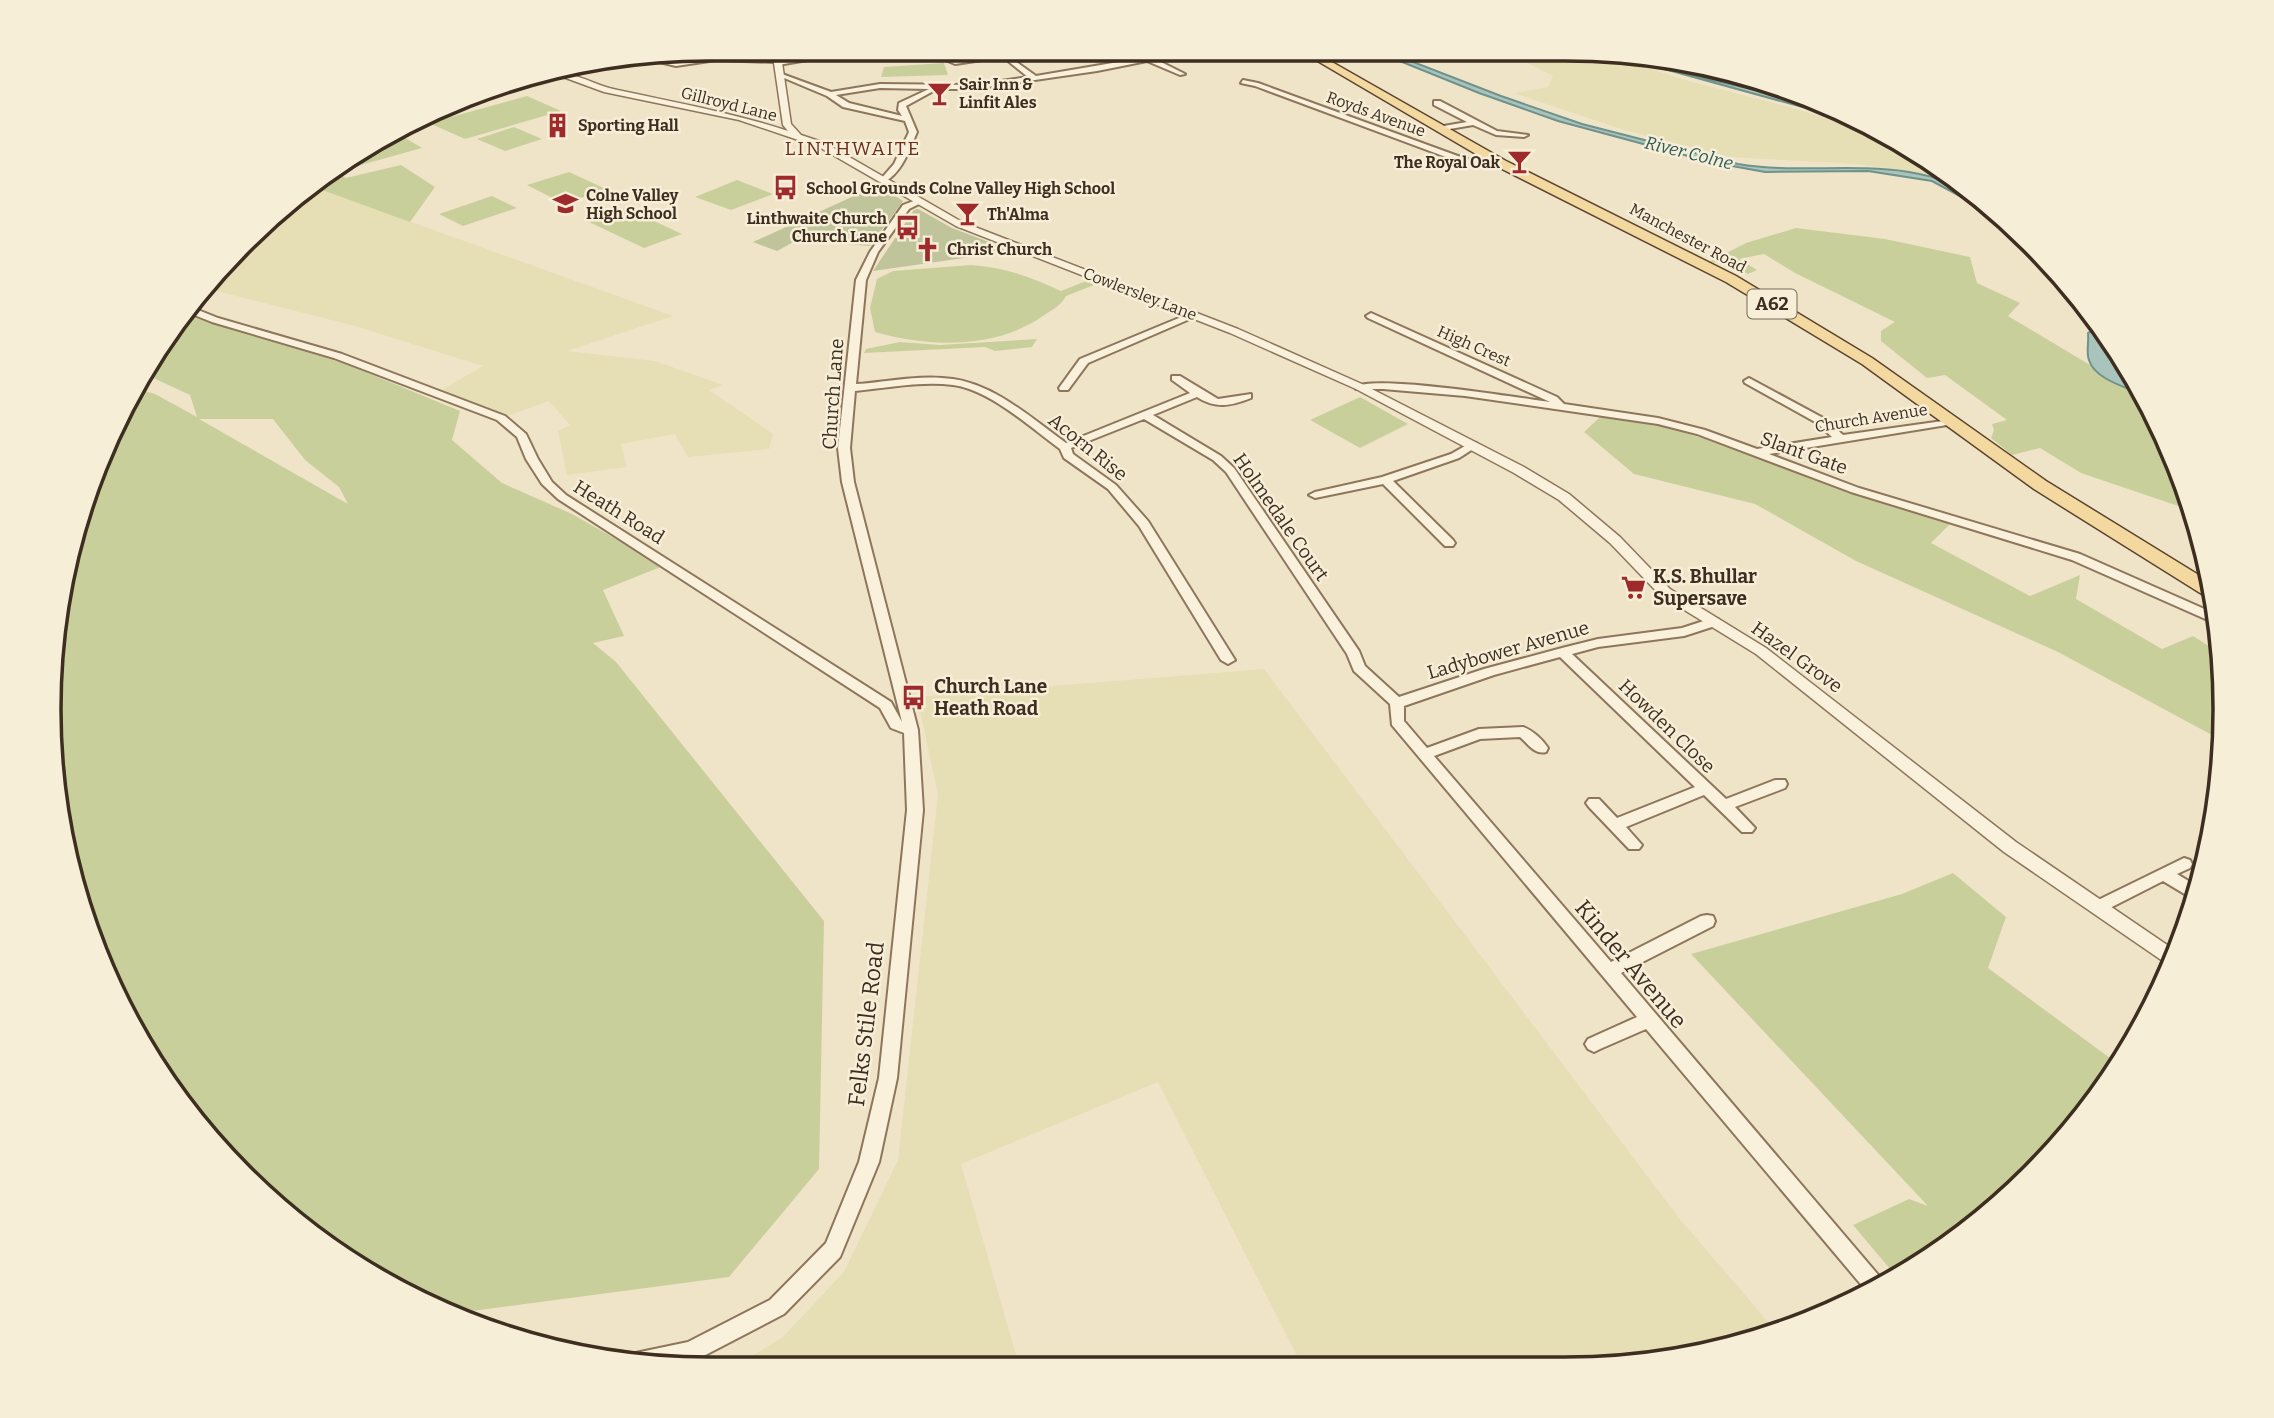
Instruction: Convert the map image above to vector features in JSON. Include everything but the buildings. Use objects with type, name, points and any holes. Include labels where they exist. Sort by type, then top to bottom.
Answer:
[{"type":"main road","name":"Manchester Road","points":[[1324,61],[1502,164],[1731,279],[1867,361],[2040,485],[2200,585]]},
{"type":"street","points":[[778,61],[787,125],[798,137]]},
{"type":"street","points":[[1012,61],[1034,78]]},
{"type":"street","points":[[830,94],[880,86],[974,87],[1140,61]]},
{"type":"street","points":[[1148,61],[1182,74]]},
{"type":"street","points":[[670,63],[690,62]]},
{"type":"street","points":[[780,75],[830,94],[846,105],[908,120]]},
{"type":"street","name":"Gillroyd Lane","points":[[568,77],[607,90],[741,118],[798,137],[833,150],[919,202]]},
{"type":"street","name":"Royds Avenue","points":[[1243,82],[1256,83],[1465,161],[1502,164]]},
{"type":"street","points":[[885,180],[900,160],[913,132],[901,110],[902,106],[910,99],[938,87]]},
{"type":"street","points":[[1437,103],[1496,134],[1524,135]]},
{"type":"street","points":[[1441,129],[1474,123]]},
{"type":"street","points":[[1508,126],[1536,141]]},
{"type":"street","name":"Cowlersley Lane","points":[[919,202],[959,224],[1194,315],[1360,387]]},
{"type":"street","name":"Church Lane","points":[[911,730],[848,482],[845,448],[849,388],[864,269],[906,207],[919,202]]},
{"type":"street","name":"Heath Road","points":[[197,313],[338,356],[501,418],[522,436],[532,459],[548,484],[562,498],[675,567],[886,705],[896,725],[911,730]]},
{"type":"street","points":[[1064,388],[1084,361],[1194,315]]},
{"type":"street","name":"High Crest","points":[[1371,316],[1553,399],[1562,408]]},
{"type":"street","points":[[1175,378],[1218,404],[1228,405],[1247,396]]},
{"type":"street","points":[[1749,381],[1821,421],[1840,438]]},
{"type":"street","name":"Acorn Rise","points":[[849,388],[961,383],[984,392],[1065,447],[1068,456],[1112,487],[1144,524],[1228,660]]},
{"type":"street","name":"Slant Gate","points":[[1360,387],[1383,386],[1465,393],[1658,421],[1701,432],[1855,490],[2076,557],[2205,615]]},
{"type":"street","name":"Hazel Grove","points":[[1360,387],[1472,445],[1564,497],[1615,540],[1665,592],[1761,651],[2010,847],[2098,907]]},
{"type":"street","points":[[1065,447],[1198,393]]},
{"type":"street","name":"Holmedale Court","points":[[1145,415],[1217,458],[1230,470],[1354,653],[1359,668]]},
{"type":"street","name":"Church Avenue","points":[[1753,453],[1953,421]]},
{"type":"street","points":[[1315,495],[1385,480],[1455,456],[1472,445]]},
{"type":"street","points":[[1385,480],[1449,543]]},
{"type":"street","name":"Ladybower Avenue","points":[[1397,703],[1489,672],[1562,652],[1598,643],[1684,632],[1713,622]]},
{"type":"street","name":"Howden Close","points":[[1562,652],[1747,828]]},
{"type":"street","name":"Kinder Avenue","points":[[1359,668],[1397,703],[1397,722],[1870,1280]]},
{"type":"street","name":"Felks Stile Road","points":[[673,1355],[690,1352],[777,1307],[834,1250],[869,1162],[888,1079],[915,810],[911,730]]},
{"type":"street","points":[[1424,754],[1479,734],[1524,732],[1541,748]]},
{"type":"street","points":[[1723,806],[1780,784]]},
{"type":"street","points":[[1615,825],[1705,789]]},
{"type":"street","points":[[1594,803],[1634,845]]},
{"type":"street","points":[[2164,953],[2098,907],[2184,864]]},
{"type":"street","points":[[2164,874],[2187,888]]},
{"type":"street","points":[[1608,972],[1707,921]]},
{"type":"street","points":[[1594,1044],[1648,1020]]},
{"type":"shaded area","points":[[1523,61],[1643,66],[1790,107],[1851,128],[1932,175],[1858,164],[1729,157],[1624,130],[1514,93],[1548,87],[1553,76]]},
{"type":"shaded area","points":[[322,190],[673,316],[567,351],[655,361],[723,385],[709,390],[773,434],[769,449],[688,457],[675,434],[621,444],[627,467],[567,475],[558,431],[570,425],[549,401],[507,416],[442,390],[483,366],[355,326],[217,291],[251,251]]},
{"type":"shaded area","points":[[1264,669],[1679,1218],[1769,1323],[1691,1344],[1607,1355],[1297,1357],[1158,1082],[961,1164],[1017,1357],[750,1357],[782,1338],[844,1272],[898,1160],[938,795],[917,697]]},
{"type":"green space","points":[[944,63],[948,75],[881,77],[884,67]]},
{"type":"green space","points":[[527,96],[561,111],[465,139],[432,124]]},
{"type":"green space","points":[[514,127],[542,139],[505,151],[477,139]]},
{"type":"green space","points":[[405,138],[422,148],[357,166]]},
{"type":"green space","points":[[401,165],[435,187],[410,222],[322,190],[342,175],[346,178]]},
{"type":"green space","points":[[569,172],[606,189],[564,204],[527,185]]},
{"type":"green space","points":[[737,180],[773,194],[731,210],[695,197]]},
{"type":"green space","points":[[878,185],[903,201],[870,246],[797,240],[777,251],[753,242]]},
{"type":"green space","points":[[492,196],[517,208],[463,226],[439,214]]},
{"type":"green space","points":[[626,208],[682,234],[644,248],[589,222]]},
{"type":"green space","points":[[918,209],[952,228],[1013,251],[873,271],[914,210]]},
{"type":"green space","points":[[1796,228],[1885,239],[1970,257],[1977,283],[2020,303],[2008,316],[2090,365],[2107,354],[2146,423],[2180,507],[2081,473],[2040,448],[2012,455],[1991,438],[1994,430],[1992,424],[2007,420],[1945,375],[1927,378],[1881,341],[1881,331],[1895,322],[1795,273],[1764,254],[1739,259],[1757,270],[1748,274],[1724,263],[1709,262],[1746,243]]},
{"type":"green space","points":[[971,265],[1017,274],[1061,291],[1086,281],[1094,285],[1066,296],[1055,308],[1027,325],[1007,334],[985,339],[941,343],[875,332],[870,308],[877,279],[893,271]]},
{"type":"green space","points":[[193,317],[346,364],[460,411],[452,440],[502,483],[572,514],[663,566],[603,590],[624,636],[593,643],[616,662],[824,921],[819,1169],[729,1277],[472,1311],[461,1307],[385,1270],[349,1248],[282,1196],[222,1136],[170,1069],[148,1033],[111,957],[83,877],[67,794],[61,709],[63,667],[67,624],[83,541],[111,461],[128,423],[145,391],[197,417],[190,395],[153,378]],"holes":[[[199,419],[273,419],[305,460],[339,487],[348,504]]]},
{"type":"green space","points":[[1037,339],[1032,347],[995,351],[985,347],[864,353],[866,349],[900,342],[940,345]]},
{"type":"green space","points":[[1360,397],[1408,424],[1360,448],[1310,420]]},
{"type":"green space","points":[[1601,416],[1657,425],[1723,444],[1855,494],[1952,522],[1931,543],[2030,596],[2080,575],[2076,599],[2162,649],[2193,636],[2209,646],[2212,735],[2058,652],[1856,561],[1755,504],[1634,474],[1584,432]]},
{"type":"green space","points":[[1953,873],[2006,917],[1988,968],[2110,1058],[2079,1103],[2023,1167],[1959,1223],[1890,1269],[1853,1225],[1909,1199],[1928,1206],[1691,954],[1902,894]]},
{"type":"water","name":"River Colne","points":[[1400,61],[1411,61],[1582,124],[1738,164],[1895,170],[1937,179],[1961,197],[1932,181],[1868,171],[1765,172],[1710,162],[1558,121]]},
{"type":"water","points":[[1669,70],[1752,89],[1803,107]]},
{"type":"water","points":[[2091,331],[2104,349],[2128,388],[2104,378],[2092,367],[2088,354],[2088,333]]},
{"type":"place","name":"Sair Inn & Linfit Ales","points":[[939,93]]},
{"type":"place","name":"Sporting Hall","points":[[558,125]]},
{"type":"place","name":"The Royal Oak","points":[[1520,162]]},
{"type":"place","name":"School Grounds Colne Valley High School","points":[[786,188]]},
{"type":"place","name":"Colne Valley High School","points":[[566,204]]},
{"type":"place","name":"Th'Alma","points":[[967,214]]},
{"type":"place","name":"Linthwaite Church Church Lane","points":[[907,227]]},
{"type":"place","name":"Christ Church","points":[[927,249]]},
{"type":"place","name":"K.S. Bhullar Supersave","points":[[1633,587]]},
{"type":"place","name":"Church Lane Heath Road","points":[[914,697]]},
{"type":"district","name":"LINTHWAITE","points":[[853,148]]}]
